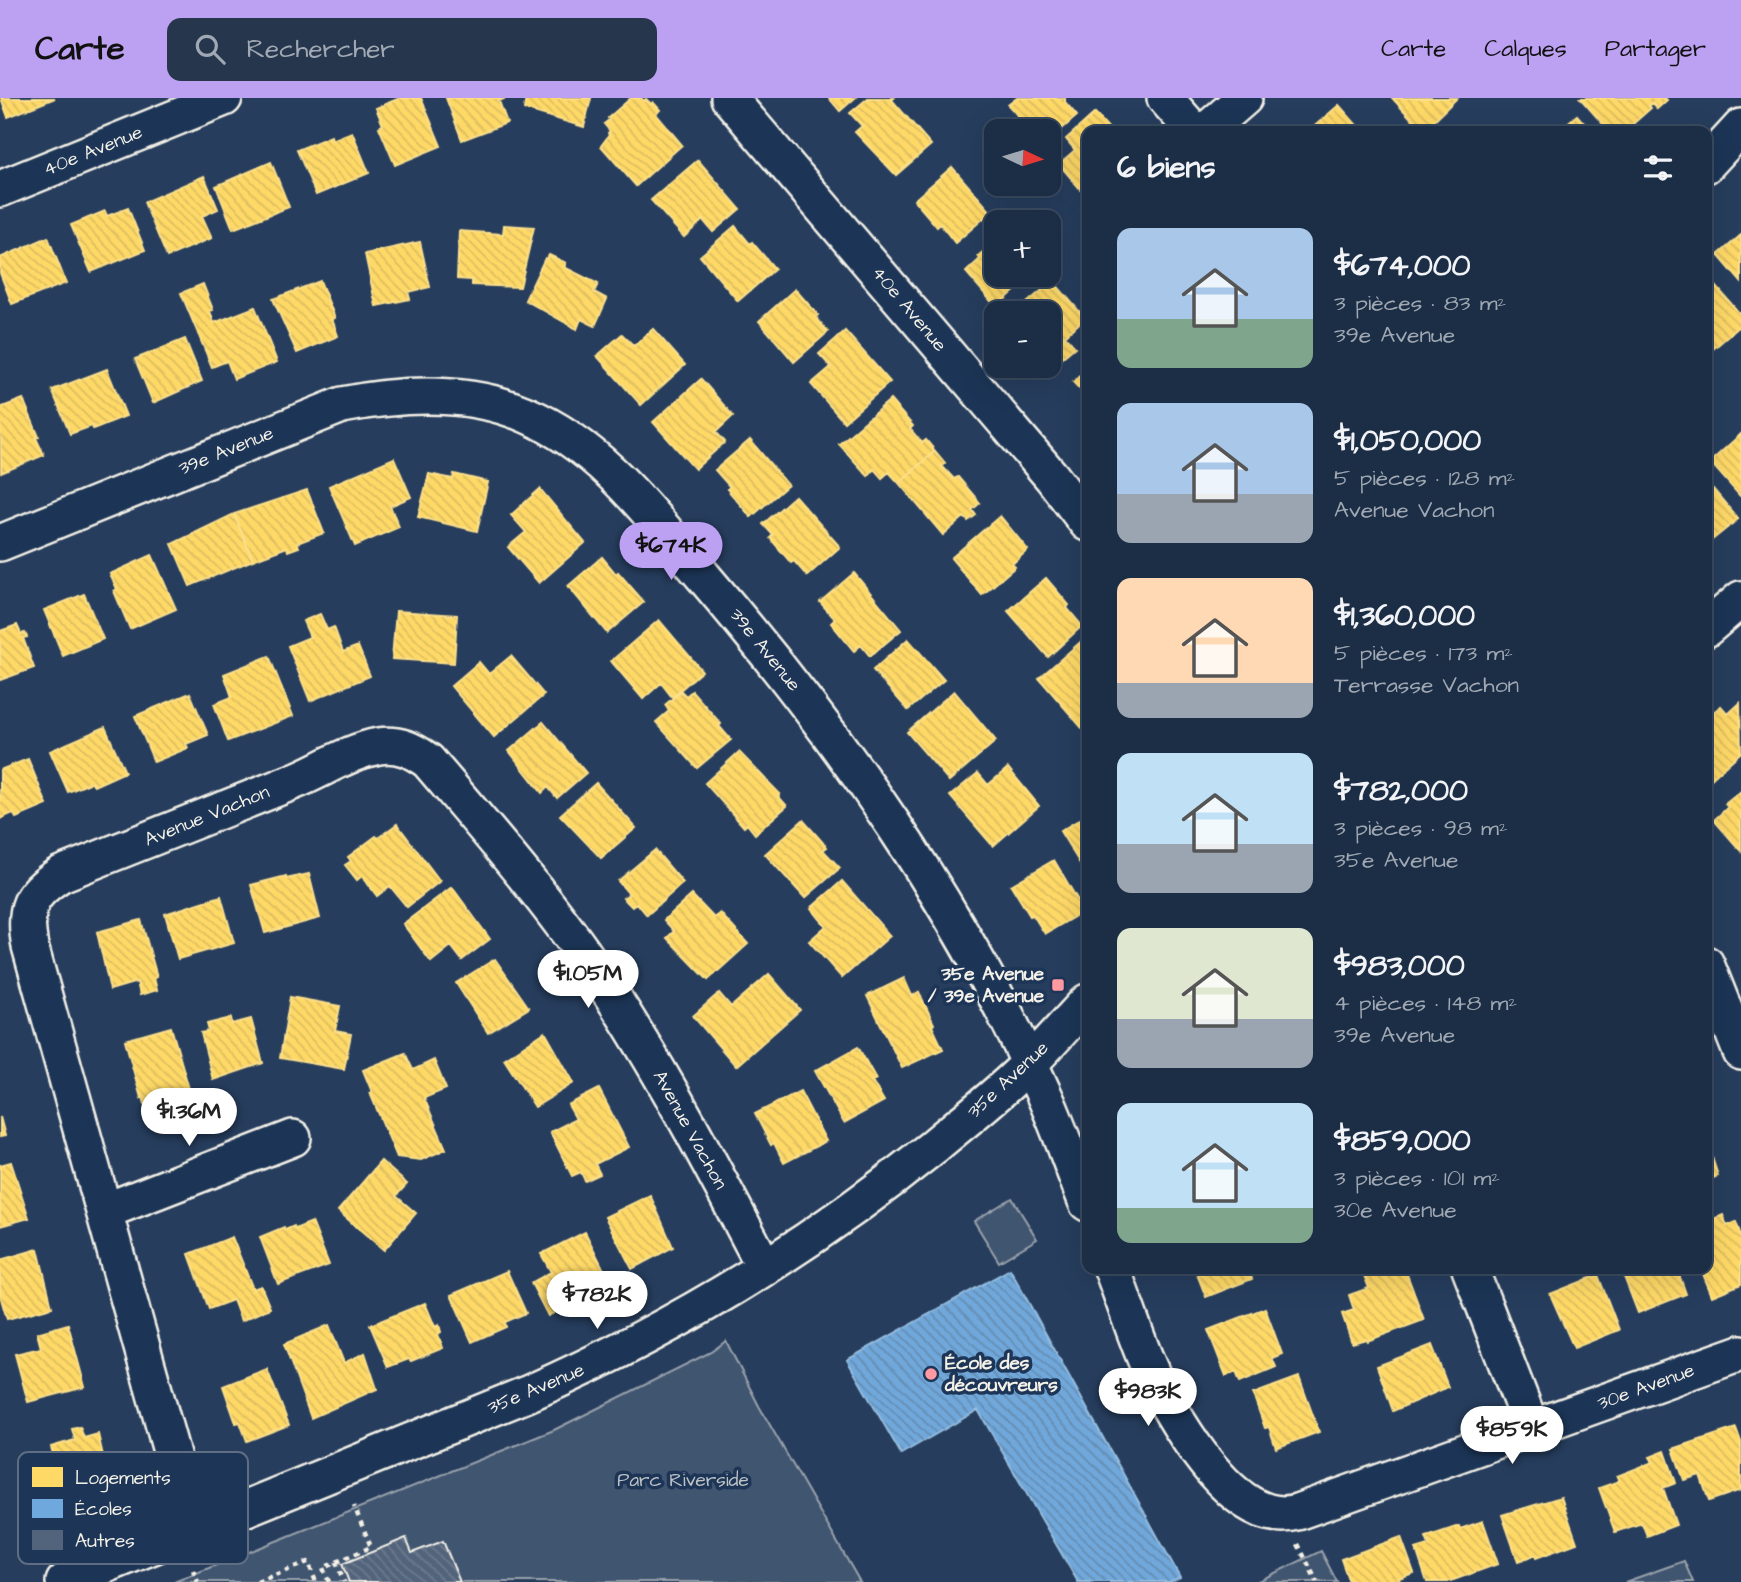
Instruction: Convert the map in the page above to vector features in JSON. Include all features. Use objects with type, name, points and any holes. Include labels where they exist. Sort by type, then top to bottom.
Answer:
[{"type":"street","name":"40e Avenue","points":[[0,189],[225,98]]},
{"type":"street","name":"40e Avenue","points":[[729,98],[1052,477],[1082,516]]},
{"type":"street","points":[[1165,98],[1190,126]]},
{"type":"street","points":[[1212,126],[1244,98]]},
{"type":"street","points":[[1712,158],[1741,127]]},
{"type":"street","name":"39e Avenue","points":[[0,543],[342,405],[391,397],[445,396],[502,406],[527,415],[578,444],[615,474],[772,656],[871,790],[925,874],[977,963],[1046,1098],[1082,1190]]},
{"type":"street","points":[[1712,624],[1741,599]]},
{"type":"street","name":"Avenue Vachon","points":[[171,1452],[30,946],[27,910],[35,894],[61,874],[317,772],[359,752],[380,746],[400,746],[415,751],[428,761],[515,863],[608,989],[687,1119],[765,1268]]},
{"type":"street","points":[[1712,973],[1732,1002],[1741,1052]]},
{"type":"street","name":"35e Avenue","points":[[248,1508],[590,1367],[765,1268],[804,1244],[897,1176],[1029,1064],[1082,1007]]},
{"type":"street","points":[[105,1211],[293,1138]]},
{"type":"street","name":"30e Avenue","points":[[1114,1274],[1171,1411],[1206,1464],[1239,1496],[1273,1515],[1297,1512],[1741,1353]]},
{"type":"street","points":[[1472,1274],[1532,1429]]},
{"type":"street","name":"35e Avenue","points":[[64,1582],[109,1564]]},
{"type":"path","points":[[312,1573],[371,1546],[354,1506]]},
{"type":"path","points":[[1298,1543],[1317,1582]]},
{"type":"path","points":[[257,1582],[308,1562],[316,1582]]},
{"type":"path","points":[[336,1562],[344,1582]]},
{"type":"path","points":[[323,1568],[329,1582]]},
{"type":"path","points":[[193,1570],[198,1582]]},
{"type":"green space","points":[[1012,1198],[1037,1239],[999,1262],[974,1221]]},
{"type":"green space","name":"Parc Riverside","points":[[726,1341],[759,1406],[860,1582],[174,1582],[219,1564],[248,1564],[248,1552],[554,1430],[711,1352]]},
{"type":"green space","points":[[1321,1551],[1337,1582],[1256,1582]]},
{"type":"green space","points":[[1684,1561],[1693,1582],[1625,1582]]},
{"type":"building: Logements","points":[[1,98],[55,98],[8,117]]},
{"type":"building: Logements","points":[[400,98],[421,98],[441,146],[395,165],[379,127],[383,125],[376,108]]},
{"type":"building: Logements","points":[[446,98],[506,98],[499,101],[507,123],[462,140]]},
{"type":"building: Logements","points":[[526,98],[591,98],[584,127],[524,109]]},
{"type":"building: Logements","points":[[631,98],[641,98],[644,101],[646,99],[651,104],[653,102],[660,110],[656,114],[682,145],[636,186],[601,146],[610,131],[604,124]]},
{"type":"building: Logements","points":[[829,98],[855,98],[840,111]]},
{"type":"building: Logements","points":[[868,98],[894,98],[892,100],[931,145],[896,175],[855,132],[862,126],[850,113]]},
{"type":"building: Logements","points":[[1017,98],[1065,98],[1065,102],[1077,116],[1061,130],[1061,119],[1020,119],[1008,105]]},
{"type":"building: Logements","points":[[1392,98],[1457,98],[1428,126],[1418,126]]},
{"type":"building: Logements","points":[[1580,98],[1667,100],[1657,109],[1653,103],[1631,126],[1605,126]]},
{"type":"building: Logements","points":[[1339,105],[1358,126],[1315,126]]},
{"type":"building: Logements","points":[[1095,113],[1107,126],[1082,126],[1082,191],[1061,166],[1061,162],[1075,150],[1066,139]]},
{"type":"building: Logements","points":[[1577,115],[1587,126],[1564,126]]},
{"type":"building: Logements","points":[[352,132],[369,173],[316,195],[297,150],[331,136],[332,140]]},
{"type":"building: Logements","points":[[698,160],[740,209],[713,232],[703,220],[684,237],[651,200]]},
{"type":"building: Logements","points":[[271,162],[289,207],[233,229],[216,186]]},
{"type":"building: Logements","points":[[952,167],[989,210],[984,210],[984,218],[955,243],[940,224],[937,227],[914,200]]},
{"type":"building: Logements","points":[[204,176],[218,209],[202,216],[212,238],[167,257],[144,202]]},
{"type":"building: Logements","points":[[128,208],[145,250],[91,272],[71,225],[105,211],[107,216]]},
{"type":"building: Logements","points":[[504,225],[534,227],[520,287],[472,285],[472,280],[457,279],[459,231],[503,234]]},
{"type":"building: Logements","points":[[735,226],[775,269],[738,301],[700,256]]},
{"type":"building: Logements","points":[[1741,235],[1741,282],[1718,255]]},
{"type":"building: Logements","points":[[48,237],[66,283],[12,304],[0,273],[0,258]]},
{"type":"building: Logements","points":[[420,242],[430,287],[408,292],[410,299],[376,306],[365,254]]},
{"type":"building: Logements","points":[[984,251],[984,287],[1019,287],[1003,301],[991,301],[966,272],[980,259],[978,256]]},
{"type":"building: Logements","points":[[549,255],[566,263],[564,267],[598,284],[594,292],[607,299],[595,326],[581,319],[577,329],[525,300],[545,258]]},
{"type":"building: Logements","points":[[320,281],[335,318],[332,319],[338,336],[297,353],[273,299]]},
{"type":"building: Logements","points":[[203,284],[213,310],[210,311],[214,323],[255,307],[277,362],[234,379],[227,361],[212,367],[181,293]]},
{"type":"building: Logements","points":[[1716,286],[1741,315],[1741,325],[1712,350],[1712,289]]},
{"type":"building: Logements","points":[[1046,287],[1058,287],[1082,315],[1082,321],[1065,336],[1075,347],[1061,359],[1061,301],[1029,301]]},
{"type":"building: Logements","points":[[795,289],[818,315],[816,317],[828,332],[794,362],[759,321]]},
{"type":"building: Logements","points":[[653,329],[685,365],[641,405],[597,356],[622,334],[634,346]]},
{"type":"building: Logements","points":[[845,331],[890,382],[844,422],[811,384],[831,367],[819,354]]},
{"type":"building: Logements","points":[[185,339],[202,381],[153,403],[135,359]]},
{"type":"building: Logements","points":[[107,369],[126,416],[93,429],[92,426],[70,434],[52,390]]},
{"type":"building: Logements","points":[[1082,374],[1082,392],[1073,382]]},
{"type":"building: Logements","points":[[701,379],[733,416],[716,432],[725,442],[695,469],[653,422]]},
{"type":"building: Logements","points":[[23,399],[44,455],[1,473],[0,408]]},
{"type":"building: Logements","points":[[890,400],[913,426],[910,429],[922,443],[926,440],[935,451],[899,483],[889,472],[882,478],[874,469],[868,476],[839,444]]},
{"type":"building: Logements","points":[[1741,434],[1741,496],[1712,464],[1712,460]]},
{"type":"building: Logements","points":[[750,440],[788,485],[751,517],[715,470]]},
{"type":"building: Logements","points":[[935,451],[945,463],[942,466],[954,479],[958,477],[980,503],[972,510],[976,515],[968,521],[964,517],[943,535],[899,483]]},
{"type":"building: Logements","points":[[394,458],[411,497],[390,506],[399,527],[355,546],[329,486]]},
{"type":"building: Logements","points":[[429,474],[453,479],[454,474],[488,482],[477,531],[418,517]]},
{"type":"building: Logements","points":[[540,489],[585,543],[539,583],[508,547],[526,532],[511,515]]},
{"type":"building: Logements","points":[[307,490],[324,533],[297,543],[299,547],[288,551],[287,547],[253,560],[234,514]]},
{"type":"building: Logements","points":[[1712,490],[1738,519],[1712,540]]},
{"type":"building: Logements","points":[[795,496],[840,547],[807,576],[794,561],[791,563],[770,538],[773,535],[763,524]]},
{"type":"building: Logements","points":[[234,514],[253,560],[190,586],[172,544]]},
{"type":"building: Logements","points":[[1000,516],[1028,550],[1012,564],[1015,567],[982,595],[951,558]]},
{"type":"building: Logements","points":[[152,555],[176,609],[130,629],[110,574]]},
{"type":"building: Logements","points":[[602,557],[644,602],[607,633],[568,586]]},
{"type":"building: Logements","points":[[854,573],[901,630],[870,656],[861,645],[854,651],[831,623],[835,619],[820,602]]},
{"type":"building: Logements","points":[[1046,578],[1069,605],[1067,608],[1082,626],[1048,657],[1008,611]]},
{"type":"building: Logements","points":[[84,594],[103,639],[63,656],[44,610]]},
{"type":"building: Logements","points":[[396,611],[457,615],[454,663],[392,659]]},
{"type":"building: Logements","points":[[320,614],[327,630],[334,627],[343,652],[358,646],[370,676],[310,701],[288,646],[310,637],[303,621]]},
{"type":"building: Logements","points":[[659,620],[702,671],[672,697],[661,683],[643,699],[611,661]]},
{"type":"building: Logements","points":[[17,625],[21,634],[25,633],[27,637],[23,638],[34,668],[0,680],[0,631]]},
{"type":"building: Logements","points":[[908,639],[944,680],[908,710],[873,670]]},
{"type":"building: Logements","points":[[1082,641],[1082,728],[1039,678]]},
{"type":"building: Logements","points":[[269,656],[293,716],[228,741],[214,704],[232,697],[224,674]]},
{"type":"building: Logements","points":[[511,656],[544,695],[494,737],[451,686],[479,662],[489,674]]},
{"type":"building: Logements","points":[[681,691],[686,696],[692,691],[721,724],[719,726],[731,740],[697,768],[656,722],[669,711],[665,705]]},
{"type":"building: Logements","points":[[954,691],[996,741],[949,781],[907,732]]},
{"type":"building: Logements","points":[[190,693],[208,735],[186,744],[188,748],[154,762],[135,716]]},
{"type":"building: Logements","points":[[1740,703],[1741,752],[1712,778],[1712,713],[1721,706],[1728,714]]},
{"type":"building: Logements","points":[[543,722],[586,773],[557,798],[548,787],[542,793],[509,751]]},
{"type":"building: Logements","points":[[105,727],[125,772],[94,786],[92,782],[68,792],[50,751]]},
{"type":"building: Logements","points":[[739,752],[780,794],[778,796],[787,806],[755,834],[747,824],[744,827],[705,783]]},
{"type":"building: Logements","points":[[28,759],[47,805],[16,818],[13,813],[0,819],[0,770]]},
{"type":"building: Logements","points":[[1008,768],[1039,806],[993,846],[950,796],[978,773],[988,785]]},
{"type":"building: Logements","points":[[596,783],[636,828],[601,858],[560,815]]},
{"type":"building: Logements","points":[[1741,791],[1741,851],[1714,820],[1728,807],[1725,804]]},
{"type":"building: Logements","points":[[1082,818],[1082,867],[1060,831]]},
{"type":"building: Logements","points":[[803,820],[827,847],[823,850],[840,868],[805,898],[765,854]]},
{"type":"building: Logements","points":[[397,824],[440,881],[407,907],[390,886],[377,896],[362,876],[357,880],[345,865],[351,861],[348,857]]},
{"type":"building: Logements","points":[[655,850],[683,883],[647,915],[637,903],[632,907],[623,898],[629,894],[618,881]]},
{"type":"building: Logements","points":[[1054,860],[1082,908],[1082,912],[1045,934],[1011,885]]},
{"type":"building: Logements","points":[[309,874],[320,918],[265,933],[251,885],[286,876],[286,879]]},
{"type":"building: Logements","points":[[842,881],[890,936],[842,978],[809,941],[826,926],[811,908]]},
{"type":"building: Logements","points":[[452,887],[490,939],[462,960],[451,946],[431,962],[403,924]]},
{"type":"building: Logements","points":[[692,895],[714,918],[720,913],[748,944],[708,980],[667,938],[674,931],[664,920]]},
{"type":"building: Logements","points":[[221,896],[234,943],[178,959],[165,914]]},
{"type":"building: Logements","points":[[141,920],[157,977],[154,978],[157,990],[140,995],[137,982],[110,990],[97,932]]},
{"type":"building: Logements","points":[[495,959],[529,1008],[488,1033],[456,983]]},
{"type":"building: Logements","points":[[769,974],[800,1010],[736,1066],[693,1016],[719,993],[731,1007]]},
{"type":"building: Logements","points":[[904,978],[912,996],[919,992],[943,1049],[902,1068],[867,996]]},
{"type":"building: Logements","points":[[290,997],[340,1006],[335,1031],[351,1034],[344,1069],[280,1058]]},
{"type":"building: Logements","points":[[231,1018],[232,1024],[251,1019],[263,1063],[213,1080],[201,1033],[209,1031],[207,1024]]},
{"type":"building: Logements","points":[[171,1027],[194,1106],[149,1118],[125,1040]]},
{"type":"building: Logements","points":[[545,1032],[574,1083],[535,1107],[504,1059]]},
{"type":"building: Logements","points":[[858,1047],[876,1079],[872,1081],[884,1101],[844,1123],[815,1071]]},
{"type":"building: Logements","points":[[405,1053],[413,1070],[434,1060],[446,1089],[424,1098],[446,1149],[421,1160],[397,1157],[363,1070]]},
{"type":"building: Logements","points":[[599,1089],[629,1147],[595,1164],[600,1174],[585,1181],[581,1172],[572,1176],[550,1132],[576,1119],[568,1105]]},
{"type":"building: Logements","points":[[800,1091],[826,1141],[784,1163],[755,1114]]},
{"type":"building: Logements","points":[[0,1117],[5,1136],[0,1137]]},
{"type":"building: Logements","points":[[1712,1158],[1718,1176],[1712,1178]]},
{"type":"building: Logements","points":[[381,1161],[407,1184],[396,1196],[416,1213],[384,1250],[338,1211]]},
{"type":"building: Logements","points":[[11,1162],[29,1218],[0,1226],[0,1165]]},
{"type":"building: Logements","points":[[650,1195],[673,1247],[632,1269],[605,1217]]},
{"type":"building: Logements","points":[[1723,1215],[1727,1226],[1736,1222],[1741,1236],[1741,1284],[1712,1296],[1703,1274],[1712,1274],[1712,1220]]},
{"type":"building: Logements","points":[[312,1222],[329,1265],[278,1284],[260,1237],[284,1227],[285,1230],[294,1226],[295,1229]]},
{"type":"building: Logements","points":[[585,1232],[611,1284],[548,1316],[531,1283],[551,1272],[541,1254]]},
{"type":"building: Logements","points":[[232,1237],[253,1289],[261,1286],[270,1308],[241,1321],[233,1300],[209,1309],[189,1254]]},
{"type":"building: Logements","points":[[38,1249],[52,1307],[7,1319],[0,1295],[0,1260]]},
{"type":"building: Logements","points":[[507,1271],[526,1313],[505,1322],[506,1327],[472,1342],[451,1295]]},
{"type":"building: Logements","points":[[1197,1274],[1250,1274],[1252,1279],[1206,1297]]},
{"type":"building: Logements","points":[[1363,1274],[1407,1274],[1424,1320],[1367,1341],[1366,1339],[1352,1343],[1342,1314],[1354,1310],[1349,1295],[1369,1288]]},
{"type":"building: Logements","points":[[1623,1274],[1679,1274],[1686,1294],[1638,1313]]},
{"type":"building: Logements","points":[[1598,1275],[1619,1330],[1574,1348],[1550,1294]]},
{"type":"building: Logements","points":[[425,1303],[435,1327],[439,1325],[441,1332],[438,1334],[443,1348],[388,1367],[370,1325]]},
{"type":"building: Logements","points":[[1265,1308],[1282,1354],[1272,1358],[1276,1367],[1240,1382],[1236,1372],[1226,1376],[1208,1330]]},
{"type":"building: Logements","points":[[68,1324],[85,1387],[28,1402],[15,1354],[41,1348],[37,1333]]},
{"type":"building: Logements","points":[[329,1325],[344,1363],[365,1353],[377,1389],[311,1418],[284,1344]]},
{"type":"building: Logements","points":[[1432,1345],[1448,1387],[1393,1411],[1377,1366]]},
{"type":"building: Logements","points":[[267,1369],[289,1425],[247,1441],[240,1422],[236,1423],[223,1386]]},
{"type":"building: Logements","points":[[1299,1377],[1319,1432],[1276,1448],[1269,1427],[1265,1428],[1253,1394]]},
{"type":"building: Logements","points":[[80,1427],[84,1438],[98,1434],[102,1452],[52,1452],[51,1447],[75,1440],[72,1429]]},
{"type":"building: Logements","points":[[1736,1428],[1741,1442],[1741,1490],[1709,1501],[1700,1475],[1684,1480],[1673,1449]]},
{"type":"building: Logements","points":[[1665,1451],[1676,1483],[1663,1488],[1676,1525],[1647,1536],[1642,1523],[1615,1532],[1599,1488],[1619,1481],[1617,1476],[1653,1462],[1650,1457]]},
{"type":"building: Logements","points":[[1561,1497],[1577,1543],[1536,1558],[1535,1555],[1518,1561],[1502,1515]]},
{"type":"building: Logements","points":[[1483,1521],[1498,1564],[1448,1582],[1427,1582],[1416,1549],[1429,1545],[1426,1537]]},
{"type":"building: Logements","points":[[1401,1537],[1414,1573],[1399,1578],[1400,1582],[1349,1582],[1341,1559]]},
{"type":"building: Écoles","points":[[1010,1269],[1180,1577],[1170,1582],[1078,1582],[978,1410],[901,1454],[847,1360]]},
{"type":"building: Autres","points":[[406,1538],[412,1553],[443,1541],[460,1582],[349,1582],[342,1564]]},
{"type":"place","name":"35e Avenue / 39e Avenue","points":[[1058,985]]},
{"type":"place","name":"École des découvreurs","points":[[931,1374]]}]
